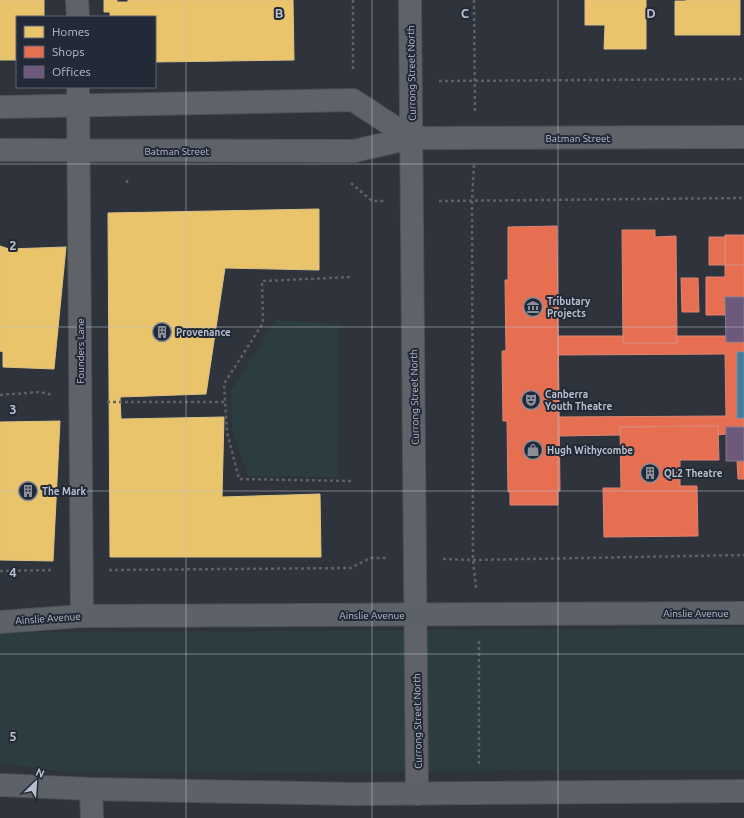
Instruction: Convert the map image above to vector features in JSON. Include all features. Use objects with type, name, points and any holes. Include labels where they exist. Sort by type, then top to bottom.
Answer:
[{"type":"main road","name":"Ainslie Avenue","points":[[0,622],[82,616],[744,613]]},
{"type":"main road","points":[[0,785],[91,789],[352,794],[744,791]]},
{"type":"street","points":[[77,0],[78,16]]},
{"type":"street","name":"Currong Street North","points":[[410,0],[418,794]]},
{"type":"street","points":[[0,107],[78,96],[353,100],[411,138]]},
{"type":"street","name":"Founders Lane","points":[[78,96],[82,616]]},
{"type":"street","name":"Batman Street","points":[[0,150],[354,151],[411,138],[744,137]]},
{"type":"street","points":[[91,789],[92,818]]},
{"type":"path","points":[[353,0],[353,75]]},
{"type":"path","points":[[474,0],[475,138],[472,200],[474,560],[478,614],[479,793]]},
{"type":"path","points":[[411,82],[744,79]]},
{"type":"path","points":[[351,183],[372,201],[744,198]]},
{"type":"path","points":[[351,277],[262,280],[263,323],[224,384],[227,432],[238,479],[351,481]]},
{"type":"path","points":[[0,395],[40,392],[80,402],[225,402]]},
{"type":"path","points":[[0,571],[351,568],[370,558],[474,560],[744,555]]},
{"type":"shaded area","points":[[276,320],[339,324],[338,477],[248,476],[232,428],[231,391]]},
{"type":"shaded area","points":[[744,628],[744,770],[76,773],[0,763],[0,633]]},
{"type":"building: Homes","points":[[0,0],[44,0],[44,16],[16,16],[16,60],[0,60]]},
{"type":"building: Homes","points":[[104,0],[128,2],[128,0],[293,0],[294,60],[156,62],[156,16],[110,16],[110,12],[104,12]]},
{"type":"building: Homes","points":[[585,0],[646,0],[646,49],[604,49],[605,25],[585,25]]},
{"type":"building: Homes","points":[[740,0],[740,35],[675,35],[675,1]]},
{"type":"building: Homes","name":"Provenance","points":[[319,209],[319,270],[225,268],[206,394],[120,397],[121,419],[224,417],[222,497],[320,494],[321,557],[110,557],[108,213]]},
{"type":"building: Homes","points":[[0,246],[9,249],[66,247],[54,369],[3,367],[3,352],[0,351]]},
{"type":"building: Homes","name":"The Mark","points":[[60,421],[53,561],[0,560],[0,422]]},
{"type":"building: Shops","points":[[557,226],[560,491],[558,491],[558,505],[510,505],[510,492],[508,492],[507,421],[503,421],[502,351],[506,351],[505,280],[508,280],[508,227]]},
{"type":"building: Shops","points":[[622,230],[655,230],[655,237],[676,236],[677,343],[623,343]]},
{"type":"building: Shops","points":[[725,235],[744,235],[744,265],[725,265]]},
{"type":"building: Shops","points":[[709,237],[725,237],[725,265],[709,265]]},
{"type":"building: Shops","points":[[725,265],[744,265],[744,297],[725,297],[725,315],[706,315],[706,277],[725,277]]},
{"type":"building: Shops","points":[[681,278],[698,278],[699,312],[682,312]]},
{"type":"building: Shops","points":[[558,336],[623,336],[623,343],[677,343],[676,336],[726,336],[726,342],[744,342],[744,352],[737,352],[737,418],[744,418],[744,427],[726,427],[726,434],[718,435],[718,426],[620,427],[620,435],[559,436],[559,417],[726,416],[725,354],[558,355]]},
{"type":"building: Shops","name":"QL2 Theatre","points":[[718,426],[719,460],[680,460],[680,486],[697,486],[698,536],[604,537],[603,488],[621,488],[620,427]]},
{"type":"building: Shops","points":[[737,461],[744,461],[744,479],[738,479]]},
{"type":"building: Offices","points":[[725,297],[744,297],[744,342],[726,342]]},
{"type":"building: Offices","points":[[726,427],[744,427],[744,461],[726,461]]},
{"type":"building: Public","points":[[737,352],[744,352],[744,418],[737,418]]},
{"type":"place","name":"Tributary Projects","points":[[533,307]]},
{"type":"place","name":"Provenance","points":[[162,332]]},
{"type":"place","name":"Canberra Youth Theatre","points":[[531,400]]},
{"type":"place","name":"Hugh Withycombe","points":[[533,450]]},
{"type":"place","name":"QL2 Theatre","points":[[650,473]]},
{"type":"place","name":"The Mark","points":[[28,491]]}]
